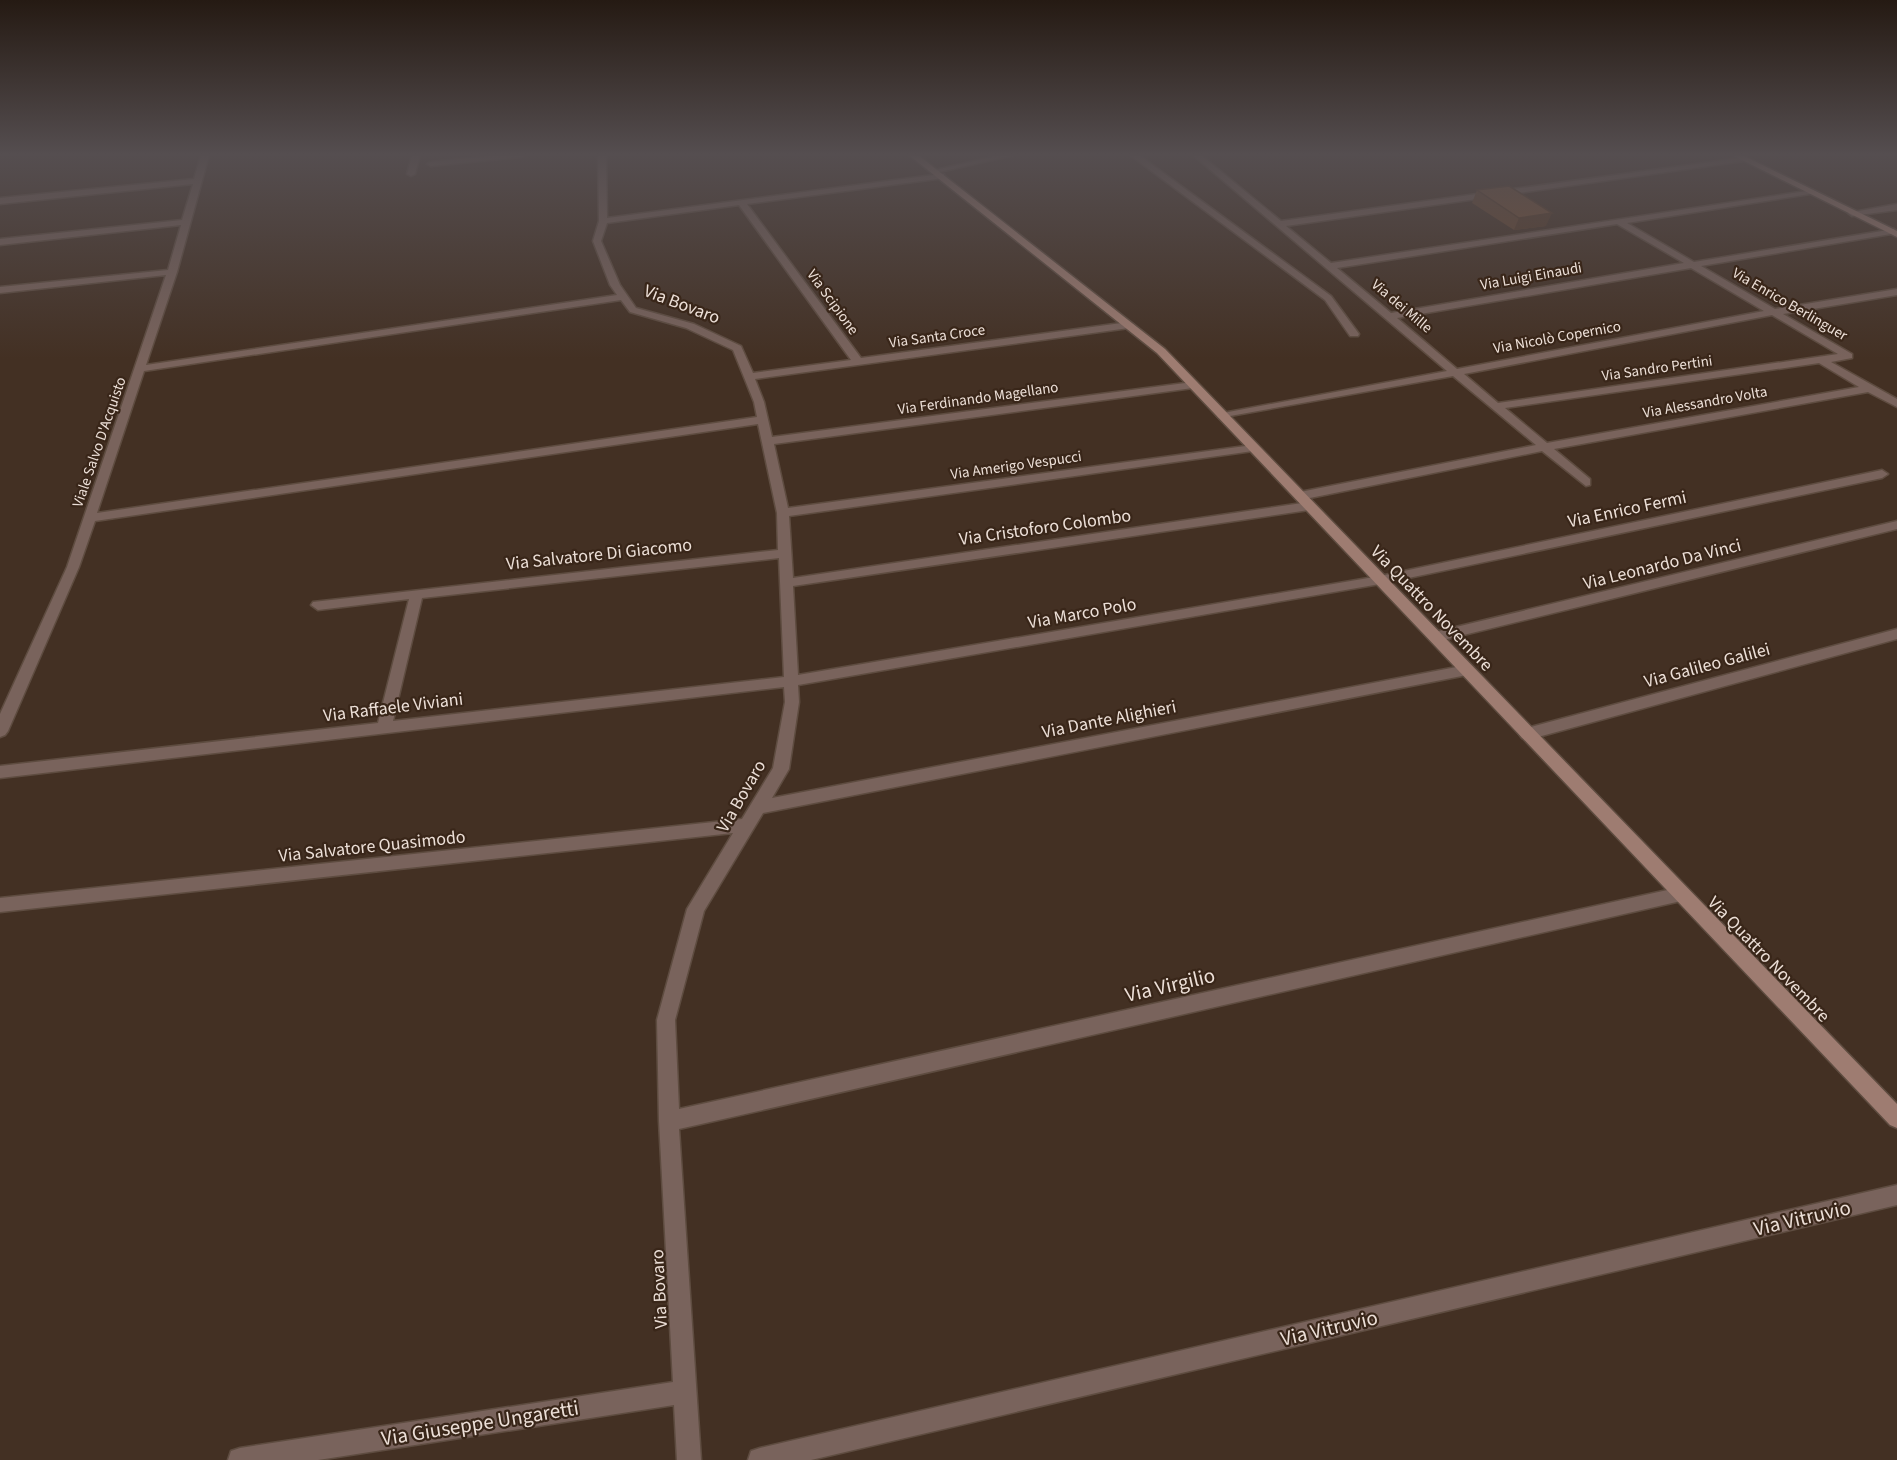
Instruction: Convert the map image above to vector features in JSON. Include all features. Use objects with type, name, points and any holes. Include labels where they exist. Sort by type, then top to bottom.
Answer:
[{"type":"street","points":[[0,242],[176,223]]},
{"type":"street","name":"Viale Salvo D'Acquisto","points":[[0,731],[73,567],[187,223]]},
{"type":"street","name":"Via Bovaro","points":[[602,223],[597,241],[615,285],[633,310],[690,326],[737,348],[759,402],[783,513],[792,702],[782,770],[696,909],[666,1020],[669,1121],[689,1460]]},
{"type":"street","name":"Via Scipione","points":[[756,223],[858,362]]},
{"type":"street","name":"Via Quattro Novembre","points":[[1000,223],[1161,351],[1897,1118]]},
{"type":"street","points":[[1226,223],[1328,298],[1354,334]]},
{"type":"street","points":[[1280,224],[1286,223]]},
{"type":"street","points":[[1331,266],[1604,223]]},
{"type":"street","name":"Via Enrico Berlinguer","points":[[1622,223],[1848,356],[1821,360]]},
{"type":"street","points":[[1873,223],[1894,233]]},
{"type":"street","name":"Via dei Mille","points":[[1280,224],[1586,482]]},
{"type":"street","name":"Via Luigi Einaudi","points":[[1390,316],[1692,264],[1894,233]]},
{"type":"street","points":[[0,290],[172,272]]},
{"type":"street","name":"Via Nicolò Copernico","points":[[1223,416],[1774,312],[1897,292]]},
{"type":"street","points":[[139,369],[624,297]]},
{"type":"street","name":"Via Santa Croce","points":[[748,377],[1129,325]]},
{"type":"street","name":"Via Enrico Berlinguer","points":[[1821,360],[1897,404]]},
{"type":"street","name":"Via Sandro Pertini","points":[[1497,406],[1821,360]]},
{"type":"street","name":"Via Ferdinando Magellano","points":[[767,441],[1193,385]]},
{"type":"street","name":"Via Alessandro Volta","points":[[1305,501],[1545,447],[1870,388]]},
{"type":"street","points":[[89,518],[762,420]]},
{"type":"street","name":"Via Amerigo Vespucci","points":[[783,513],[1253,448]]},
{"type":"street","name":"Via Enrico Fermi","points":[[1380,580],[1882,474]]},
{"type":"street","name":"Via Cristoforo Colombo","points":[[787,584],[1305,501]]},
{"type":"street","name":"Via Leonardo Da Vinci","points":[[1435,637],[1897,525]]},
{"type":"street","name":"Via Salvatore Di Giacomo","points":[[318,605],[785,553]]},
{"type":"street","name":"Via Marco Polo","points":[[791,681],[1380,580]]},
{"type":"street","points":[[384,728],[417,593]]},
{"type":"street","name":"Via Galileo Galilei","points":[[1527,734],[1897,634]]},
{"type":"street","name":"Via Dante Alighieri","points":[[759,807],[1467,670]]},
{"type":"street","name":"Via Raffaele Viviani","points":[[0,772],[791,681]]},
{"type":"street","name":"Via Salvatore Quasimodo","points":[[0,905],[747,825]]},
{"type":"street","name":"Via Virgilio","points":[[669,1121],[1681,894]]},
{"type":"street","name":"Via Vitruvio","points":[[760,1460],[1897,1195]]},
{"type":"street","name":"Via Giuseppe Ungaretti","points":[[240,1460],[684,1392]]}]
